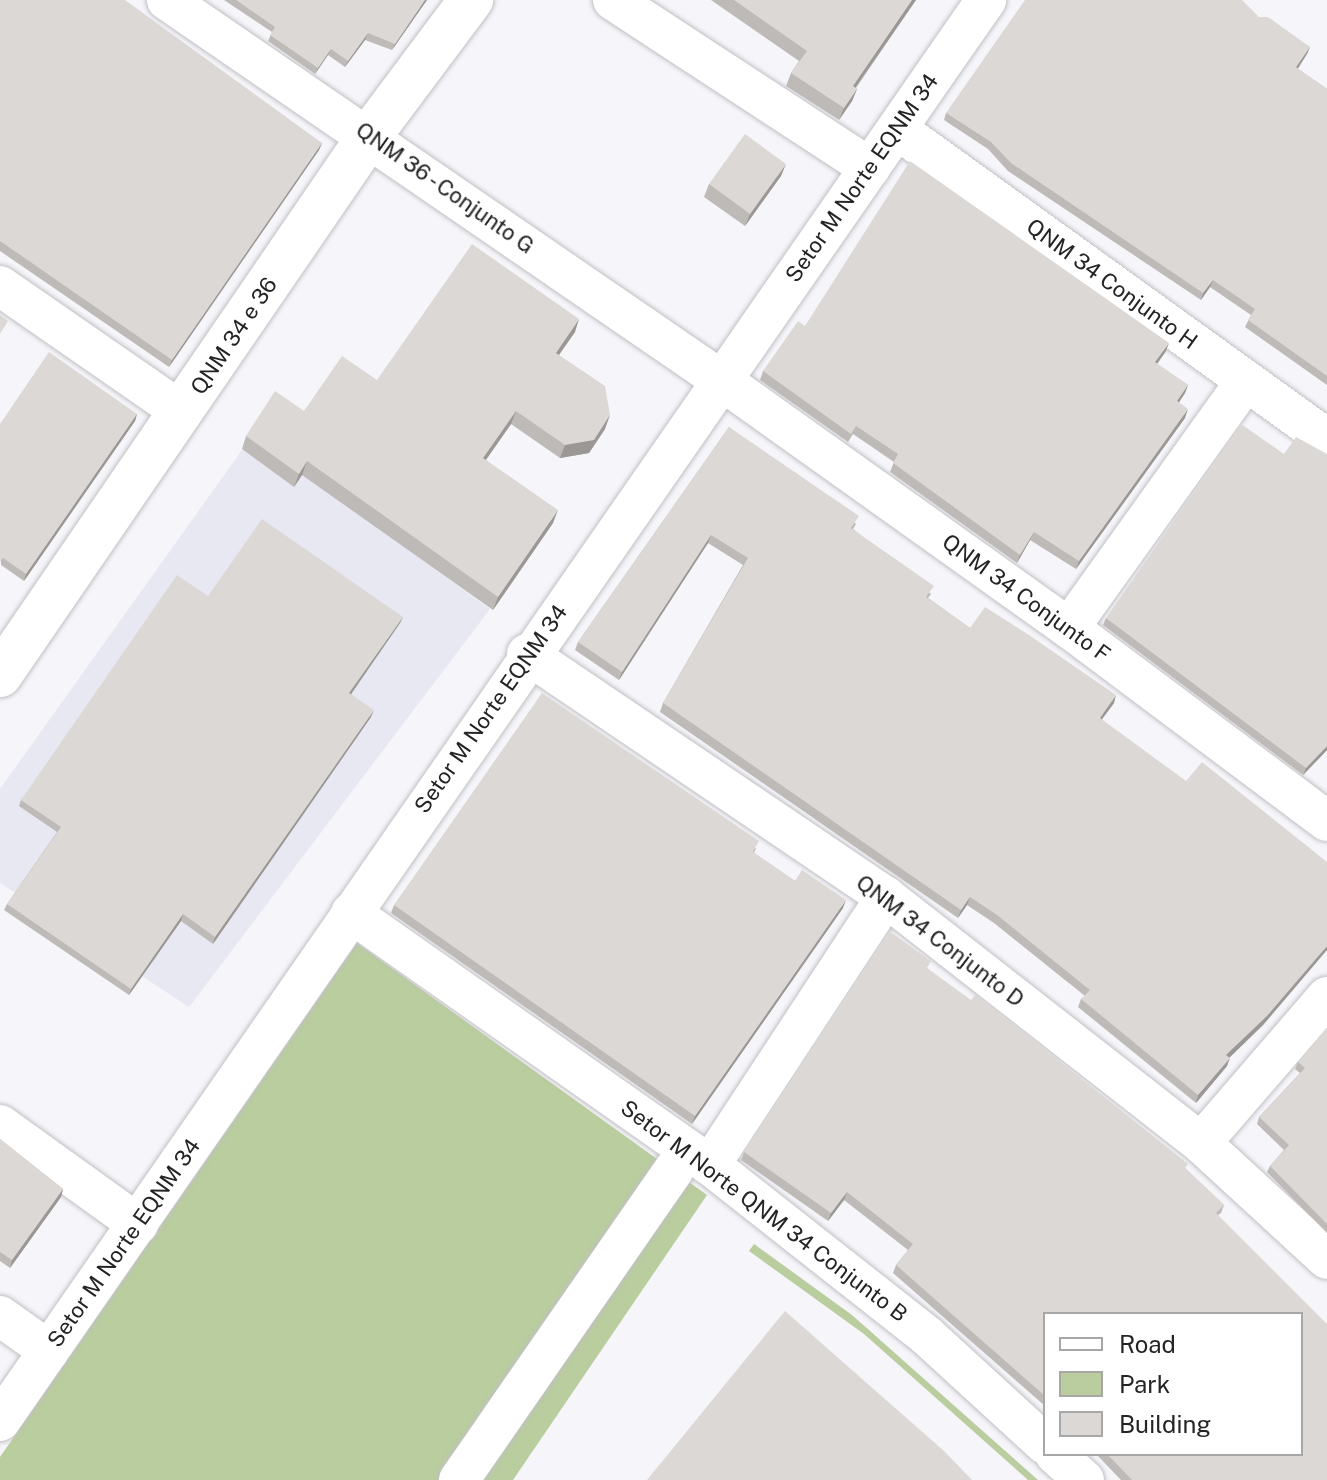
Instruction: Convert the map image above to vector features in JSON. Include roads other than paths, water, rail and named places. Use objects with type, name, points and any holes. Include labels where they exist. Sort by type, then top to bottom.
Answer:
[{"type":"street","name":"QNM 36 - Conjunto G","points":[[167,0],[370,135],[721,380]]},
{"type":"street","name":"QNM 34 e 36","points":[[1,672],[370,135],[471,0]]},
{"type":"street","points":[[613,0],[870,168]]},
{"type":"street","name":"Setor M Norte EQNM 34","points":[[0,1421],[527,654],[986,0]]},
{"type":"street","name":"QNM 34 Conjunto H","points":[[897,129],[1327,439]]},
{"type":"street","points":[[0,286],[182,412]]},
{"type":"street","name":"QNM 34 Conjunto F","points":[[721,380],[1069,628],[1327,821]]},
{"type":"street","points":[[1069,628],[1246,381]]},
{"type":"street","name":"QNM 34 Conjunto D","points":[[527,654],[886,897],[1201,1143],[1327,1259]]},
{"type":"street","points":[[459,1480],[692,1168],[886,897]]},
{"type":"street","name":"Setor M Norte QNM 34 Conjunto B","points":[[351,913],[692,1168],[927,1336],[1043,1442]]},
{"type":"street","points":[[1201,1143],[1327,997]]},
{"type":"street","points":[[0,1125],[138,1224]]},
{"type":"street","points":[[0,1316],[49,1351]]},
{"type":"street","points":[[1057,1456],[1084,1480]]}]
